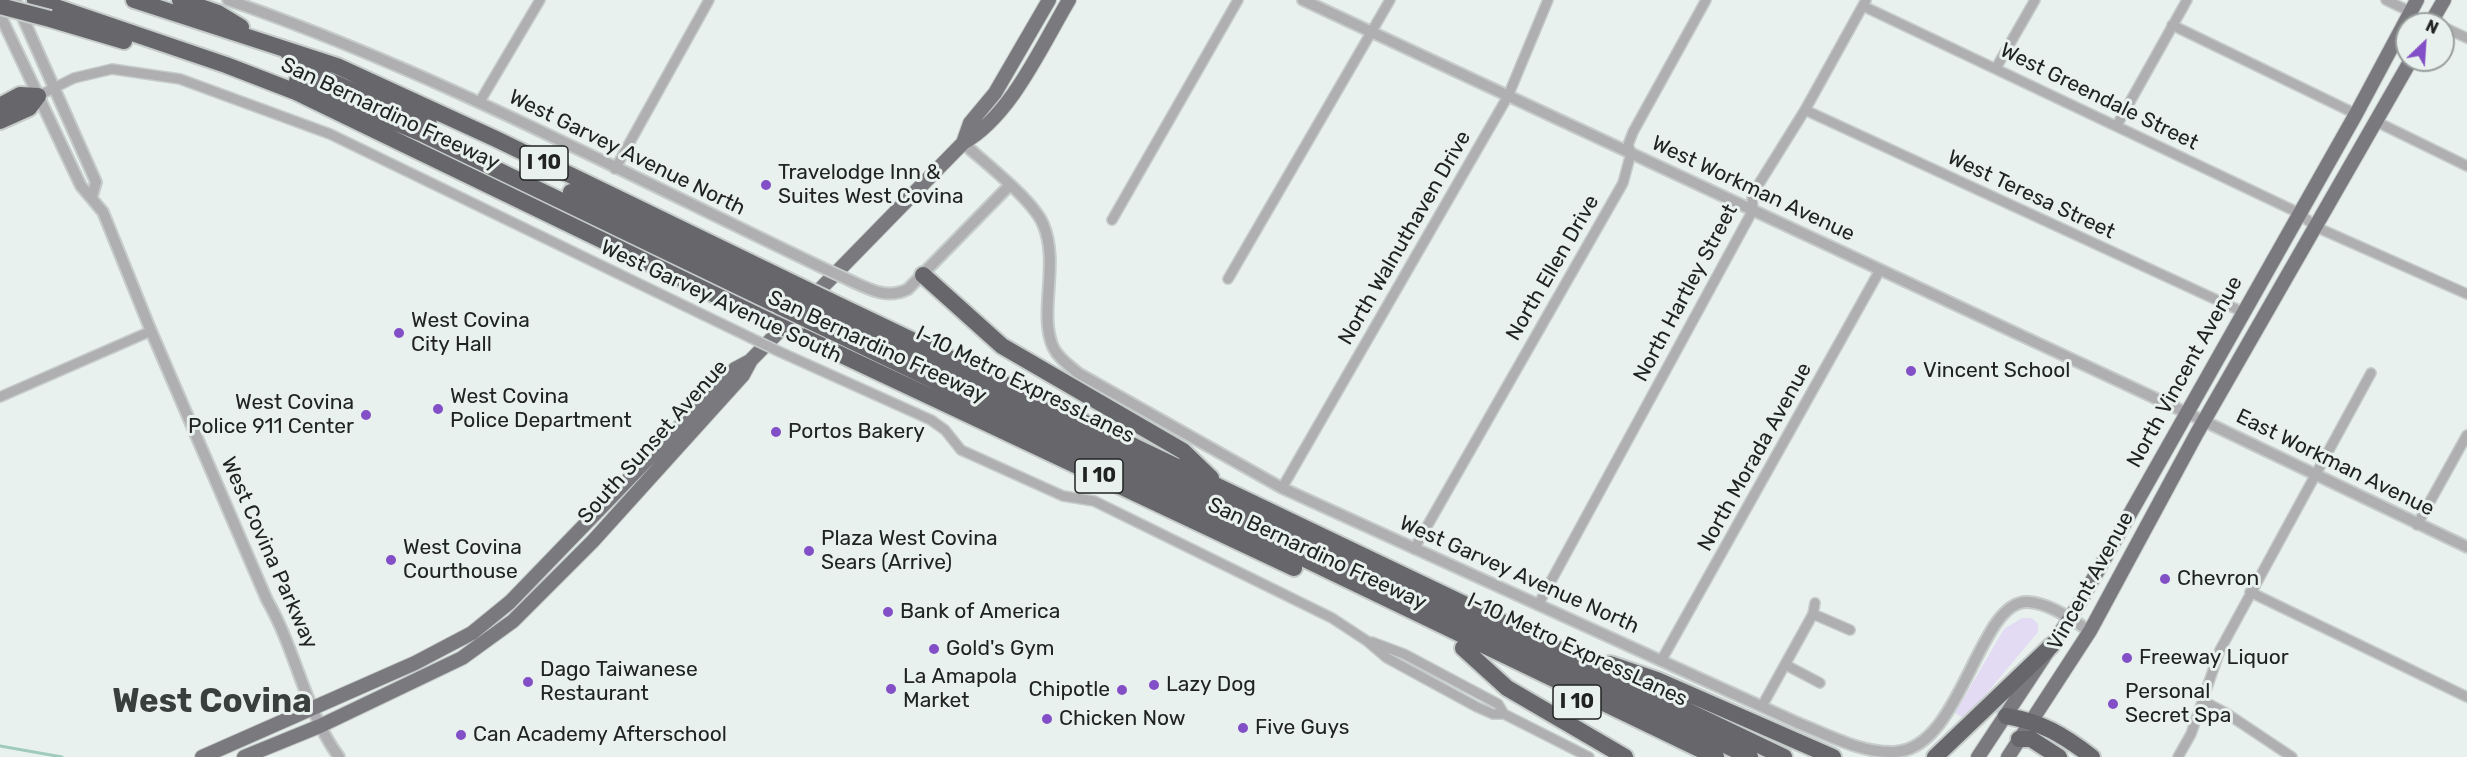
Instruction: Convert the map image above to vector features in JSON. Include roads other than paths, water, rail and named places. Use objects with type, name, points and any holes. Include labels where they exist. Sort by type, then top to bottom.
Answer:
[{"type":"highway","name":"San Bernardino Freeway","points":[[134,0],[337,66],[485,134],[789,296],[813,311],[1222,489],[1784,757]]},
{"type":"highway","points":[[180,0],[218,13],[262,40]]},
{"type":"highway","name":"San Bernardino Freeway","points":[[39,1],[226,64],[307,97],[767,320],[1692,757]]},
{"type":"highway","points":[[0,6],[135,45],[226,64]]},
{"type":"highway","name":"I-10 Metro ExpressLanes","points":[[266,80],[299,81],[789,296],[813,311],[1716,757]]},
{"type":"highway","points":[[0,106],[20,95],[38,96]]},
{"type":"highway","points":[[0,121],[29,108],[38,96]]},
{"type":"highway","points":[[923,275],[1002,346],[1183,451],[1222,489]]},
{"type":"highway","name":"I-10 Metro ExpressLanes","points":[[813,311],[1750,757]]},
{"type":"highway","points":[[1536,640],[1657,680],[1833,757]]},
{"type":"highway","points":[[1935,757],[2052,645]]},
{"type":"highway","points":[[1463,648],[1507,688],[1625,757]]},
{"type":"highway","points":[[2006,716],[2033,720],[2066,737],[2092,757]]},
{"type":"highway","points":[[2019,739],[2031,740],[2059,757]]},
{"type":"main road","points":[[963,143],[970,123],[995,93],[1049,0]]},
{"type":"main road","points":[[752,360],[813,311],[963,143],[979,134],[1006,104],[1069,0]]},
{"type":"main road","name":"North Vincent Avenue","points":[[1978,757],[2070,619],[2356,114],[2414,6]]},
{"type":"main road","name":"North Vincent Avenue","points":[[2204,421],[2404,72]]},
{"type":"main road","name":"South Sunset Avenue","points":[[206,755],[415,663],[472,633],[516,595],[735,369],[752,360]]},
{"type":"main road","name":"South Sunset Avenue","points":[[244,757],[320,726],[462,658],[513,621],[593,541],[743,375],[752,360]]},
{"type":"main road","name":"Vincent Avenue","points":[[2008,757],[2090,631],[2204,421]]},
{"type":"street","name":"West Covina Parkway","points":[[15,0],[96,182],[92,196],[103,212],[151,331],[267,600],[277,617],[320,726],[339,757]]},
{"type":"street","name":"West Garvey Avenue North","points":[[228,0],[344,42],[479,103],[872,291],[890,295],[908,289],[1009,186]]},
{"type":"street","points":[[479,103],[540,0]]},
{"type":"street","points":[[615,169],[710,0]]},
{"type":"street","points":[[1112,220],[1238,0]]},
{"type":"street","name":"West Workman Avenue","points":[[1303,0],[2187,413]]},
{"type":"street","points":[[1228,279],[1390,0]]},
{"type":"street","name":"North Walnuthaven Drive","points":[[1282,488],[1508,96],[1548,0]]},
{"type":"street","name":"North Ellen Drive","points":[[1414,549],[1623,183],[1631,153],[1628,144],[1633,132],[1707,0]]},
{"type":"street","points":[[1996,68],[2035,0]]},
{"type":"street","points":[[2117,125],[2187,0]]},
{"type":"street","points":[[2386,0],[2414,6]]},
{"type":"street","name":"West Greendale Street","points":[[1865,3],[2299,213],[2316,227],[2467,294]]},
{"type":"street","name":"North Hartley Street","points":[[1538,605],[1753,210],[1752,195],[1805,110],[1865,3]]},
{"type":"street","points":[[0,15],[81,186],[92,196]]},
{"type":"street","points":[[2172,25],[2356,114]]},
{"type":"street","name":"West Garvey Avenue South","points":[[38,96],[74,78],[112,69],[180,79],[330,134],[780,352],[930,420],[945,430],[961,450],[1063,496],[1096,502],[1332,618],[1367,641],[1404,654],[1498,704],[1504,714],[1589,757]]},
{"type":"street","name":"West Teresa Street","points":[[1805,110],[2242,312]]},
{"type":"street","points":[[2377,122],[2467,166]]},
{"type":"street","name":"West Garvey Avenue North","points":[[963,143],[1031,206],[1043,224],[1048,243],[1051,275],[1048,328],[1053,347],[1062,359],[1078,373],[1282,488],[1849,744],[1873,751],[1896,752],[1929,738],[1941,722],[2004,612],[2015,604],[2026,602],[2040,604],[2090,631]]},
{"type":"street","name":"North Morada Avenue","points":[[1661,661],[1881,270]]},
{"type":"street","points":[[0,397],[151,331]]},
{"type":"street","points":[[2178,757],[2191,734],[2220,650],[2371,373]]},
{"type":"street","name":"East Workman Avenue","points":[[2187,413],[2467,547]]},
{"type":"street","points":[[2417,525],[2467,435]]},
{"type":"street","points":[[2250,592],[2467,697]]},
{"type":"street","points":[[1762,706],[1813,614],[1815,603]]},
{"type":"street","points":[[1813,614],[1850,630]]},
{"type":"street","points":[[1786,665],[1820,683]]},
{"type":"street","points":[[2203,701],[2226,713],[2292,757]]},
{"type":"waterway","points":[[0,746],[62,757]]},
{"type":"place","name":"Travelodge Inn & Suites West Covina","points":[[766,185]]},
{"type":"place","name":"West Covina City Hall","points":[[399,333]]},
{"type":"place","name":"Vincent School","points":[[1911,371]]},
{"type":"place","name":"West Covina Police Department","points":[[438,409]]},
{"type":"place","name":"West Covina Police 911 Center","points":[[366,415]]},
{"type":"place","name":"Portos Bakery","points":[[776,432]]},
{"type":"place","name":"Plaza West Covina Sears (Arrive)","points":[[809,551]]},
{"type":"place","name":"West Covina Courthouse","points":[[391,560]]},
{"type":"place","name":"Chevron","points":[[2165,579]]},
{"type":"place","name":"Bank of America","points":[[888,612]]},
{"type":"place","name":"Gold's Gym","points":[[934,649]]},
{"type":"place","name":"Freeway Liquor","points":[[2127,658]]},
{"type":"place","name":"Dago Taiwanese Restaurant","points":[[528,682]]},
{"type":"place","name":"Lazy Dog","points":[[1154,685]]},
{"type":"place","name":"La Amapola Market","points":[[891,689]]},
{"type":"place","name":"Chipotle","points":[[1122,690]]},
{"type":"place","name":"Personal Secret Spa","points":[[2113,704]]},
{"type":"place","name":"Chicken Now","points":[[1047,719]]},
{"type":"place","name":"Five Guys","points":[[1243,728]]},
{"type":"place","name":"Can Academy Afterschool","points":[[461,735]]},
{"type":"district","name":"West Covina","points":[[212,702]]}]
